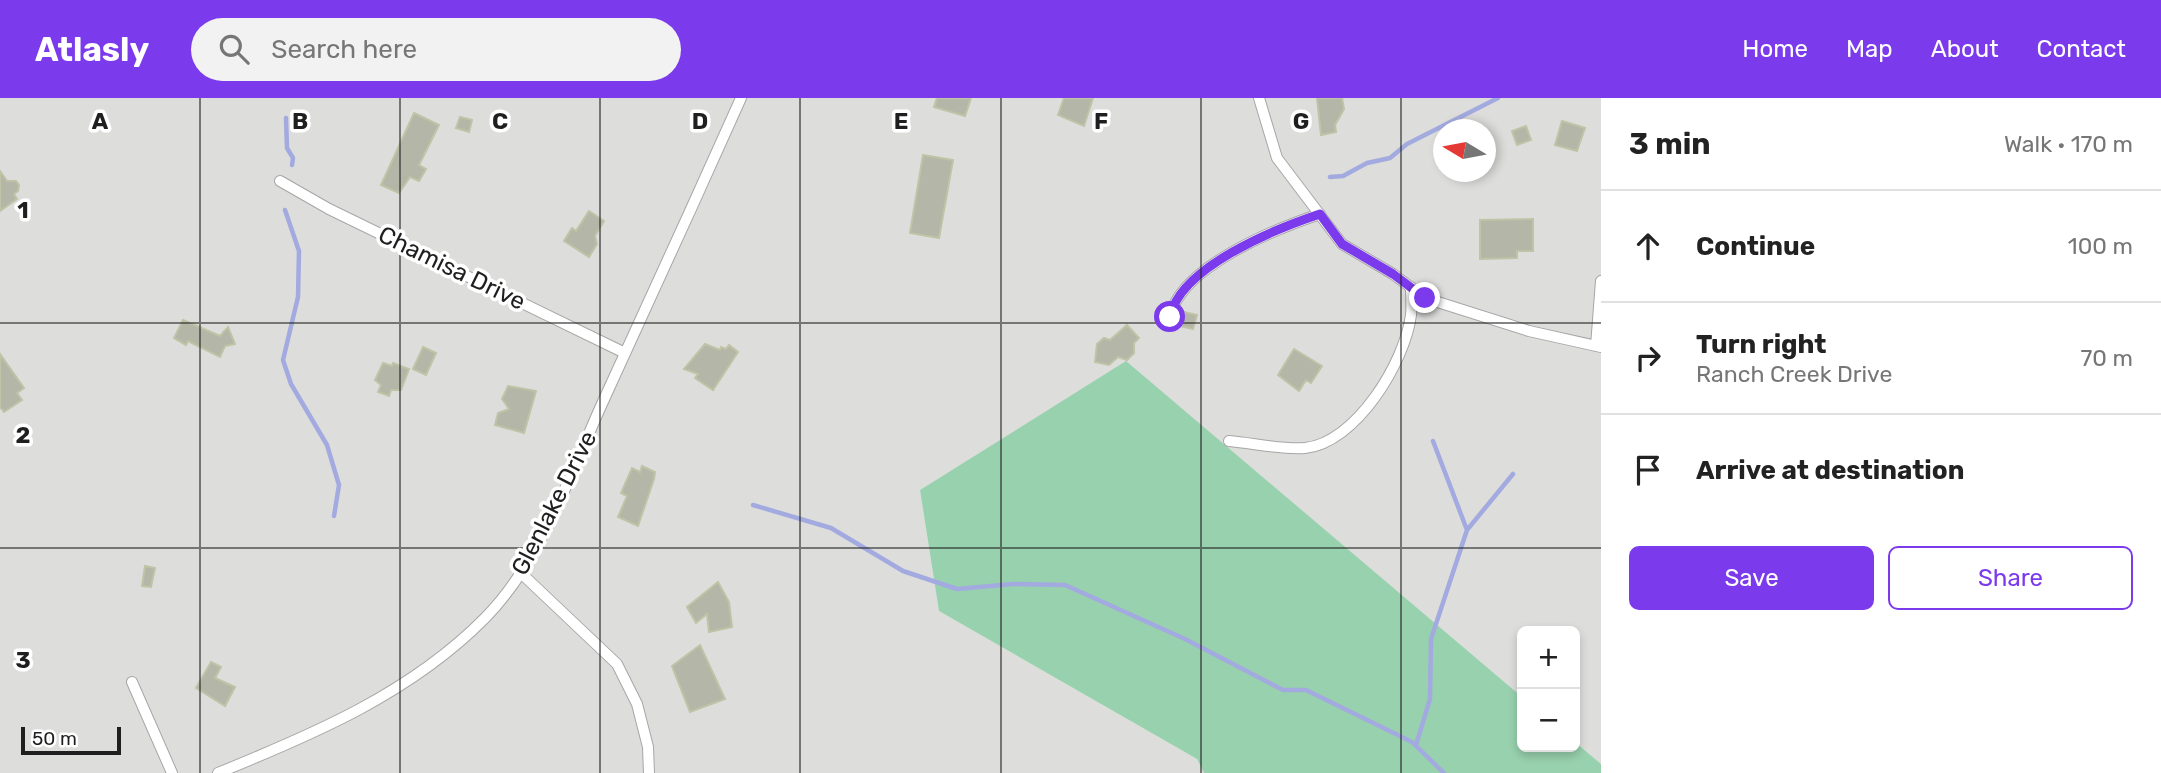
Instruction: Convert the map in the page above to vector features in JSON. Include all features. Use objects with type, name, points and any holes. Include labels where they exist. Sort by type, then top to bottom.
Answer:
[{"type":"street","name":"Glenlake Drive","points":[[218,773],[314,734],[377,701],[455,647],[487,616],[522,573],[741,98]]},
{"type":"street","points":[[1259,98],[1277,158],[1342,244],[1425,298],[1529,331],[1599,347],[1601,281]]},
{"type":"street","name":"Chamisa Drive","points":[[280,181],[329,209],[625,353]]},
{"type":"street","points":[[1170,317],[1173,302],[1189,281],[1276,229],[1320,214]]},
{"type":"street","points":[[1229,441],[1306,448],[1329,440],[1346,429],[1364,413],[1393,365],[1411,316],[1411,287]]},
{"type":"street","points":[[522,573],[617,664],[637,704],[648,747],[649,773]]},
{"type":"street","points":[[132,682],[172,773]]},
{"type":"shaded area","points":[[0,98],[1601,98],[1601,764],[1580,746],[1580,626],[1517,626],[1517,693],[1126,362],[920,490],[939,611],[1197,759],[1204,773],[0,773]]},
{"type":"green space","points":[[1126,361],[1517,693],[1517,752],[1580,752],[1580,746],[1601,764],[1601,773],[1204,773],[1197,759],[939,611],[920,490]]},
{"type":"building","points":[[937,98],[971,98],[965,116],[934,107]]},
{"type":"building","points":[[1064,98],[1093,98],[1084,126],[1058,115]]},
{"type":"building","points":[[1317,98],[1342,98],[1344,109],[1335,125],[1336,132],[1321,135]]},
{"type":"building","points":[[414,113],[439,125],[419,165],[426,169],[419,181],[410,177],[399,193],[381,185]]},
{"type":"building","points":[[460,117],[472,120],[469,132],[456,128]]},
{"type":"building","points":[[1562,121],[1585,128],[1577,151],[1555,145]]},
{"type":"building","points":[[1526,126],[1531,140],[1517,145],[1512,131]]},
{"type":"building","points":[[923,155],[953,160],[939,238],[910,233]]},
{"type":"building","points":[[0,171],[7,181],[16,181],[19,185],[14,194],[17,199],[0,211]]},
{"type":"building","points":[[589,211],[604,221],[595,236],[597,244],[589,257],[564,241],[572,228],[576,231]]},
{"type":"building","points":[[1533,219],[1533,251],[1517,251],[1517,258],[1480,259],[1480,220]]},
{"type":"building","points":[[1184,312],[1197,315],[1193,329],[1180,326]]},
{"type":"building","points":[[183,320],[220,336],[228,327],[235,344],[225,346],[220,357],[188,341],[186,345],[174,338]]},
{"type":"building","points":[[1127,325],[1139,338],[1134,343],[1134,353],[1127,360],[1118,357],[1109,365],[1095,362],[1097,344],[1104,338],[1110,340]]},
{"type":"building","points":[[705,344],[720,350],[721,347],[726,349],[729,345],[738,352],[713,390],[695,378],[698,374],[684,369]]},
{"type":"building","points":[[423,347],[436,353],[426,375],[413,369]]},
{"type":"building","points":[[1294,349],[1322,366],[1311,383],[1306,380],[1299,391],[1278,375]]},
{"type":"building","points":[[0,354],[24,388],[17,393],[22,400],[4,412],[0,407]]},
{"type":"building","points":[[383,363],[392,366],[393,363],[409,369],[401,390],[391,390],[389,396],[378,392],[381,385],[375,380]]},
{"type":"building","points":[[508,386],[536,391],[524,433],[495,425],[498,413],[509,409],[502,399]]},
{"type":"building","points":[[642,466],[655,472],[638,526],[618,517],[627,496],[621,493],[632,468],[640,472]]},
{"type":"building","points":[[145,566],[155,568],[151,587],[142,586]]},
{"type":"building","points":[[718,582],[729,602],[732,627],[709,632],[707,614],[696,623],[687,607]]},
{"type":"building","points":[[700,645],[725,699],[690,712],[672,666]]},
{"type":"building","points":[[211,662],[221,667],[215,678],[235,687],[225,706],[196,688]]},
{"type":"waterway","points":[[1330,177],[1343,176],[1367,163],[1390,158],[1407,144],[1498,98]]},
{"type":"waterway","points":[[286,118],[287,148],[293,158],[292,165]]},
{"type":"waterway","points":[[285,210],[299,251],[298,297],[283,360],[291,384],[327,445],[339,485],[334,516]]},
{"type":"waterway","points":[[1433,441],[1467,530]]},
{"type":"waterway","points":[[1416,745],[1430,699],[1431,639],[1467,530],[1513,474]]},
{"type":"waterway","points":[[753,505],[831,528],[903,571],[957,589],[1013,584],[1065,585],[1185,639],[1283,690],[1306,690],[1412,742],[1444,773]]},
{"type":"route","points":[[1170,317],[1173,302],[1189,281],[1276,229],[1320,214],[1342,244],[1393,274],[1425,298]]}]
